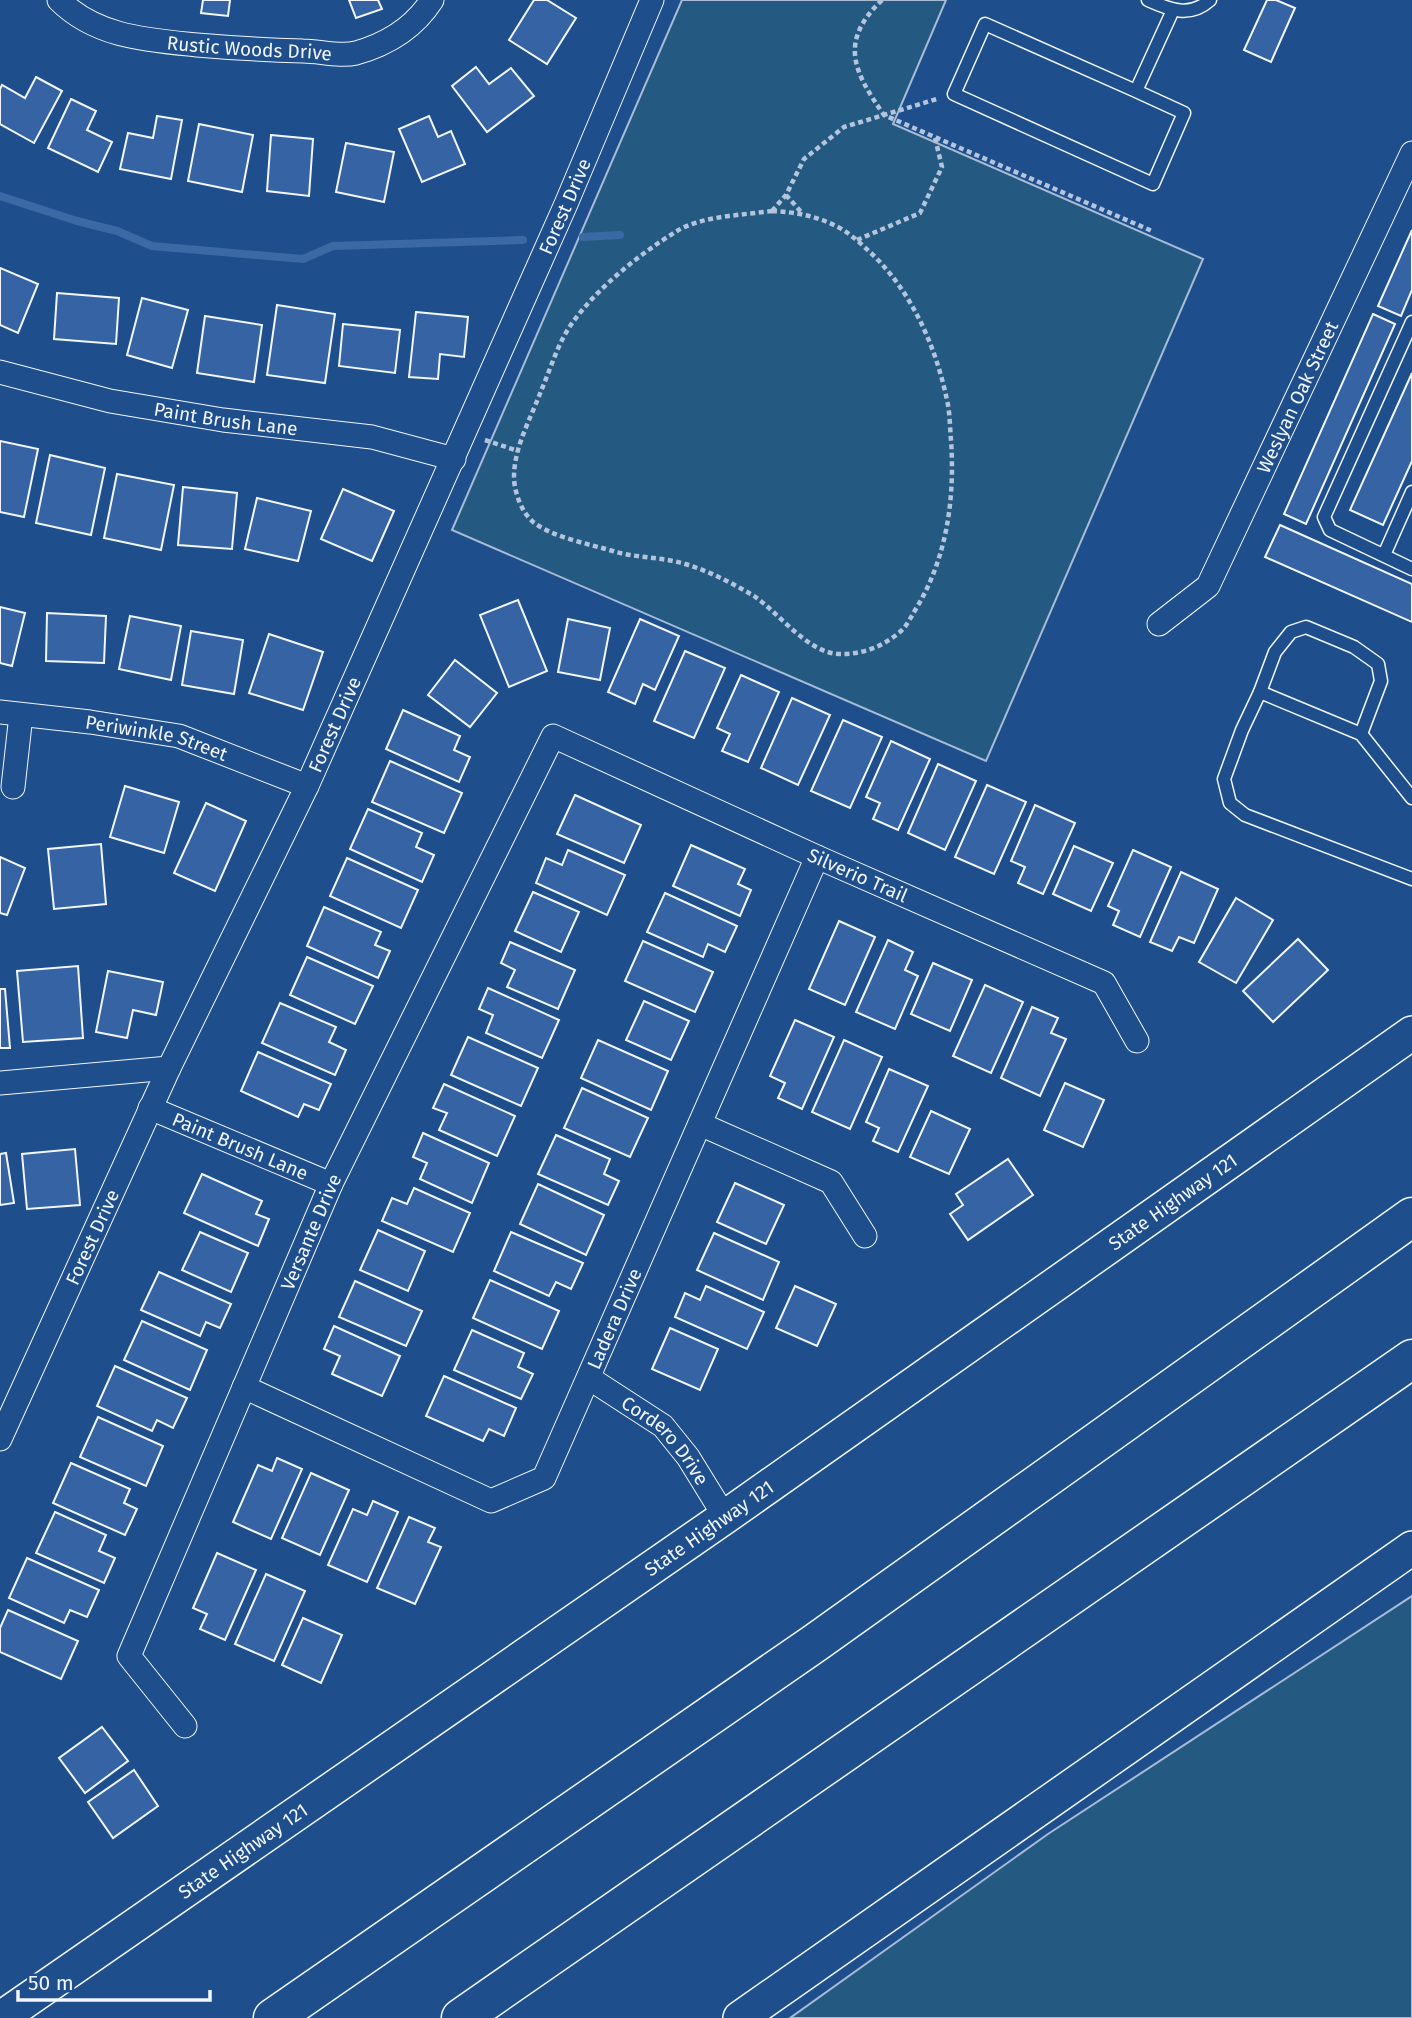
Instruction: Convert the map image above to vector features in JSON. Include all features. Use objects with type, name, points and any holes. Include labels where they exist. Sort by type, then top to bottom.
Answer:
[{"type":"highway","points":[[1348,1261],[1412,1193]]},
{"type":"highway","points":[[273,2018],[815,1643],[1412,1217]]},
{"type":"highway","points":[[461,2018],[1402,1369]]},
{"type":"main road","name":"State Highway 121","points":[[1,2018],[725,1517],[1412,1033]]},
{"type":"main road","points":[[740,2018],[1412,1548]]},
{"type":"street","name":"Rustic Woods Drive","points":[[59,0],[71,12],[110,32],[145,40],[259,51],[352,54],[389,42],[421,16],[432,0]]},
{"type":"street","name":"Forest Drive","points":[[0,1439],[150,1108],[307,786],[566,204],[652,0]]},
{"type":"street","name":"Weslyan Oak Street","points":[[1159,624],[1208,586],[1412,153]]},
{"type":"street","name":"Paint Brush Lane","points":[[0,372],[110,401],[223,420],[372,437],[454,459]]},
{"type":"street","name":"Periwinkle Street","points":[[10,713],[179,736],[307,786]]},
{"type":"street","points":[[10,713],[13,787]]},
{"type":"street","name":"Silverio Trail","points":[[553,736],[817,857],[1104,983],[1137,1041]]},
{"type":"street","name":"Versante Drive","points":[[185,1726],[128,1656],[331,1184],[553,736]]},
{"type":"street","name":"Ladera Drive","points":[[244,1387],[491,1502],[544,1478],[817,857]]},
{"type":"street","points":[[0,1083],[169,1068]]},
{"type":"street","name":"Paint Brush Lane","points":[[150,1108],[331,1184]]},
{"type":"street","points":[[700,1124],[831,1182],[865,1236]]},
{"type":"street","name":"Cordero Drive","points":[[589,1378],[663,1426],[688,1457],[725,1517]]},
{"type":"lane","points":[[1148,0],[1173,10],[1188,12],[1210,0]]},
{"type":"lane","points":[[1136,91],[1173,10]]},
{"type":"lane","points":[[985,24],[1136,91],[1184,113],[1153,184],[954,94],[985,24]]},
{"type":"lane","points":[[1412,322],[1324,517],[1330,530],[1412,569]]},
{"type":"lane","points":[[1384,555],[1412,492]]},
{"type":"lane","points":[[1361,734],[1381,681],[1378,664],[1354,646],[1306,627],[1291,632],[1275,652],[1224,779],[1230,803],[1245,815],[1412,879]]},
{"type":"lane","points":[[1259,692],[1361,734],[1412,798]]},
{"type":"path","points":[[882,0],[859,28],[855,46],[856,64],[864,87],[884,115],[1152,231]]},
{"type":"path","points":[[772,211],[786,195],[804,159],[844,127],[954,94]]},
{"type":"path","points":[[857,240],[920,213],[942,167],[935,137]]},
{"type":"path","points":[[786,195],[803,214]]},
{"type":"path","points":[[772,211],[803,214],[839,228],[857,240],[886,267],[906,294],[931,345],[949,407],[953,471],[946,533],[930,585],[904,628],[884,644],[861,652],[839,654],[824,651],[805,639],[757,598],[726,580],[683,564],[623,553],[550,533],[532,520],[524,510],[517,496],[514,477],[518,451],[563,338],[574,320],[619,273],[680,229],[698,222],[772,211]]},
{"type":"path","points":[[484,440],[518,451]]},
{"type":"shaded area","points":[[682,0],[946,0],[893,124],[1203,259],[986,761],[452,530]]},
{"type":"shaded area","points":[[1412,1596],[1412,2018],[790,2018],[1048,1834]]},
{"type":"building","points":[[203,0],[230,0],[228,16],[201,13]]},
{"type":"building","points":[[349,0],[378,0],[382,9],[356,18]]},
{"type":"building","points":[[534,0],[547,0],[576,18],[547,64],[509,40]]},
{"type":"building","points":[[1267,0],[1276,0],[1295,8],[1271,62],[1244,50]]},
{"type":"building","points":[[476,67],[489,84],[511,68],[534,96],[487,132],[452,86]]},
{"type":"building","points":[[36,77],[62,91],[34,143],[0,124],[0,89],[2,85],[25,98]]},
{"type":"building","points":[[71,99],[96,111],[87,130],[112,142],[98,172],[48,148]]},
{"type":"building","points":[[157,116],[182,120],[171,179],[120,169],[128,133],[153,138]]},
{"type":"building","points":[[429,116],[438,137],[451,131],[465,164],[422,182],[399,129]]},
{"type":"building","points":[[199,124],[253,135],[242,192],[188,181]]},
{"type":"building","points":[[271,135],[313,139],[309,196],[267,191]]},
{"type":"building","points":[[346,143],[394,152],[384,202],[336,192]]},
{"type":"building","points":[[1412,230],[1412,290],[1401,316],[1378,306]]},
{"type":"building","points":[[0,268],[38,284],[18,333],[0,325]]},
{"type":"building","points":[[57,293],[119,298],[116,344],[54,339]]},
{"type":"building","points":[[142,298],[188,310],[172,368],[127,355]]},
{"type":"building","points":[[277,305],[335,314],[325,383],[267,375]]},
{"type":"building","points":[[416,312],[468,317],[464,357],[440,354],[438,379],[409,377]]},
{"type":"building","points":[[1373,314],[1395,324],[1306,524],[1284,514]]},
{"type":"building","points":[[205,316],[262,325],[254,382],[197,373]]},
{"type":"building","points":[[343,324],[400,330],[395,373],[339,366]]},
{"type":"building","points":[[1412,373],[1412,461],[1383,525],[1350,510]]},
{"type":"building","points":[[0,441],[38,449],[24,517],[0,512]]},
{"type":"building","points":[[50,455],[105,468],[91,535],[36,523]]},
{"type":"building","points":[[117,474],[174,485],[161,550],[104,538]]},
{"type":"building","points":[[183,487],[237,493],[232,549],[178,545]]},
{"type":"building","points":[[343,489],[394,511],[372,561],[321,539]]},
{"type":"building","points":[[257,498],[311,511],[298,561],[245,549]]},
{"type":"building","points":[[1280,525],[1412,584],[1412,622],[1265,557]]},
{"type":"building","points":[[518,600],[547,671],[509,687],[480,615]]},
{"type":"building","points":[[0,607],[25,613],[12,666],[0,663]]},
{"type":"building","points":[[47,613],[106,616],[104,663],[46,661]]},
{"type":"building","points":[[130,616],[181,626],[171,680],[119,669]]},
{"type":"building","points":[[568,619],[610,628],[600,680],[558,672]]},
{"type":"building","points":[[640,619],[679,636],[655,690],[643,684],[635,704],[608,692]]},
{"type":"building","points":[[191,631],[243,640],[234,694],[182,685]]},
{"type":"building","points":[[269,634],[323,652],[303,710],[249,693]]},
{"type":"building","points":[[685,651],[725,668],[694,738],[654,721]]},
{"type":"building","points":[[455,660],[497,693],[470,727],[428,695]]},
{"type":"building","points":[[741,675],[779,692],[748,762],[722,751],[730,734],[717,728]]},
{"type":"building","points":[[792,698],[830,715],[798,785],[761,768]]},
{"type":"building","points":[[403,710],[460,736],[454,750],[470,757],[459,782],[386,749]]},
{"type":"building","points":[[843,720],[882,737],[850,808],[811,791]]},
{"type":"building","points":[[891,741],[930,759],[898,830],[873,819],[880,803],[866,797]]},
{"type":"building","points":[[390,761],[462,793],[444,833],[372,802]]},
{"type":"building","points":[[938,764],[976,781],[945,850],[908,833]]},
{"type":"building","points":[[987,785],[1026,802],[994,874],[955,857]]},
{"type":"building","points":[[125,786],[179,802],[164,853],[110,837]]},
{"type":"building","points":[[575,795],[641,825],[624,863],[557,834]]},
{"type":"building","points":[[206,803],[246,821],[215,891],[174,873]]},
{"type":"building","points":[[1035,805],[1075,823],[1043,894],[1018,883],[1025,867],[1011,861]]},
{"type":"building","points":[[368,809],[422,833],[416,847],[434,855],[422,882],[350,849]]},
{"type":"building","points":[[101,844],[106,904],[54,909],[48,849]]},
{"type":"building","points":[[691,845],[745,869],[738,884],[751,890],[740,916],[673,886]]},
{"type":"building","points":[[1074,846],[1113,863],[1091,911],[1053,894]]},
{"type":"building","points":[[568,850],[625,875],[607,915],[536,883],[546,858],[562,865]]},
{"type":"building","points":[[1133,850],[1171,867],[1140,937],[1113,925],[1119,911],[1108,906]]},
{"type":"building","points":[[0,857],[25,868],[7,915],[0,913]]},
{"type":"building","points":[[347,858],[418,890],[401,928],[330,896]]},
{"type":"building","points":[[1181,872],[1218,889],[1194,943],[1179,937],[1172,951],[1150,942]]},
{"type":"building","points":[[533,892],[579,912],[561,952],[515,931]]},
{"type":"building","points":[[665,893],[737,926],[725,952],[708,944],[703,957],[647,932]]},
{"type":"building","points":[[1236,898],[1273,920],[1236,983],[1199,962]]},
{"type":"building","points":[[324,907],[381,932],[375,945],[390,951],[378,978],[307,946]]},
{"type":"building","points":[[839,921],[875,937],[845,1005],[809,989]]},
{"type":"building","points":[[1298,939],[1328,970],[1273,1022],[1243,991]]},
{"type":"building","points":[[888,940],[913,952],[905,970],[918,976],[895,1029],[856,1012]]},
{"type":"building","points":[[643,941],[713,972],[695,1012],[625,981]]},
{"type":"building","points":[[510,942],[575,970],[558,1009],[507,987],[515,970],[501,963]]},
{"type":"building","points":[[307,957],[373,986],[355,1024],[290,995]]},
{"type":"building","points":[[933,963],[972,980],[950,1031],[911,1014]]},
{"type":"building","points":[[78,966],[83,1038],[23,1042],[17,971]]},
{"type":"building","points":[[108,971],[163,982],[156,1015],[133,1010],[127,1038],[96,1032]]},
{"type":"building","points":[[985,985],[1023,1002],[991,1073],[953,1056]]},
{"type":"building","points":[[488,988],[559,1020],[542,1058],[486,1033],[493,1015],[479,1009]]},
{"type":"building","points":[[0,989],[5,989],[10,1048],[0,1048]]},
{"type":"building","points":[[644,1001],[689,1021],[671,1060],[626,1040]]},
{"type":"building","points":[[280,1003],[336,1027],[329,1042],[346,1050],[335,1075],[262,1043]]},
{"type":"building","points":[[1032,1007],[1058,1018],[1051,1033],[1066,1039],[1040,1096],[1001,1078]]},
{"type":"building","points":[[795,1020],[834,1037],[802,1109],[778,1098],[785,1083],[770,1076]]},
{"type":"building","points":[[468,1037],[538,1068],[521,1106],[451,1075]]},
{"type":"building","points":[[598,1040],[668,1071],[651,1110],[581,1078]]},
{"type":"building","points":[[844,1040],[882,1057],[850,1129],[812,1112]]},
{"type":"building","points":[[258,1052],[331,1084],[319,1110],[304,1104],[298,1117],[241,1091]]},
{"type":"building","points":[[889,1069],[928,1086],[898,1152],[873,1141],[879,1128],[866,1122]]},
{"type":"building","points":[[1065,1083],[1104,1100],[1083,1147],[1044,1130]]},
{"type":"building","points":[[444,1084],[515,1116],[497,1156],[439,1130],[447,1113],[433,1108]]},
{"type":"building","points":[[582,1088],[648,1118],[630,1157],[564,1128]]},
{"type":"building","points":[[931,1111],[970,1129],[949,1174],[910,1157]]},
{"type":"building","points":[[423,1133],[489,1163],[472,1203],[420,1179],[427,1163],[413,1157]]},
{"type":"building","points":[[556,1135],[610,1159],[604,1174],[619,1181],[608,1205],[538,1174]]},
{"type":"building","points":[[75,1149],[80,1205],[27,1209],[22,1154]]},
{"type":"building","points":[[6,1153],[14,1203],[0,1205],[0,1154]]},
{"type":"building","points":[[1008,1159],[1033,1195],[968,1240],[950,1214],[963,1205],[956,1194]]},
{"type":"building","points":[[202,1174],[262,1201],[256,1214],[269,1219],[258,1246],[184,1213]]},
{"type":"building","points":[[735,1183],[784,1205],[766,1244],[717,1222]]},
{"type":"building","points":[[538,1184],[604,1215],[586,1255],[520,1224]]},
{"type":"building","points":[[414,1188],[470,1213],[453,1252],[382,1221],[392,1198],[407,1204]]},
{"type":"building","points":[[378,1230],[425,1251],[408,1291],[360,1270]]},
{"type":"building","points":[[200,1232],[248,1253],[231,1292],[182,1270]]},
{"type":"building","points":[[511,1232],[583,1263],[571,1289],[556,1282],[549,1296],[494,1271]]},
{"type":"building","points":[[714,1233],[779,1262],[763,1300],[697,1270]]},
{"type":"building","points":[[159,1272],[231,1304],[220,1328],[206,1322],[200,1336],[141,1310]]},
{"type":"building","points":[[490,1280],[559,1311],[542,1349],[473,1318]]},
{"type":"building","points":[[355,1281],[422,1311],[406,1346],[339,1317]]},
{"type":"building","points":[[706,1286],[764,1312],[747,1349],[675,1317],[685,1293],[700,1300]]},
{"type":"building","points":[[795,1286],[836,1304],[817,1346],[776,1328]]},
{"type":"building","points":[[142,1321],[207,1350],[190,1390],[124,1360]]},
{"type":"building","points":[[334,1326],[400,1356],[382,1396],[332,1374],[340,1356],[324,1349]]},
{"type":"building","points":[[670,1328],[718,1349],[700,1390],[652,1369]]},
{"type":"building","points":[[472,1330],[524,1353],[518,1367],[533,1374],[521,1399],[454,1370]]},
{"type":"building","points":[[115,1366],[187,1398],[173,1428],[157,1420],[152,1431],[97,1406]]},
{"type":"building","points":[[444,1376],[516,1408],[504,1436],[489,1429],[483,1441],[426,1416]]},
{"type":"building","points":[[98,1417],[163,1446],[146,1486],[80,1457]]},
{"type":"building","points":[[277,1458],[302,1469],[271,1539],[233,1522],[258,1465],[272,1471]]},
{"type":"building","points":[[71,1463],[130,1489],[124,1503],[137,1509],[125,1535],[53,1503]]},
{"type":"building","points":[[311,1473],[349,1490],[320,1555],[282,1538]]},
{"type":"building","points":[[373,1501],[398,1512],[367,1582],[328,1565],[353,1509],[367,1515]]},
{"type":"building","points":[[55,1512],[106,1535],[99,1551],[115,1558],[104,1583],[36,1553]]},
{"type":"building","points":[[409,1517],[435,1528],[428,1542],[441,1547],[415,1604],[377,1588]]},
{"type":"building","points":[[217,1553],[256,1570],[225,1640],[200,1629],[207,1614],[193,1608]]},
{"type":"building","points":[[27,1558],[99,1590],[87,1617],[70,1610],[64,1623],[9,1598]]},
{"type":"building","points":[[266,1574],[305,1591],[274,1661],[235,1644]]},
{"type":"building","points":[[8,1610],[78,1641],[61,1679],[0,1652],[0,1628]]},
{"type":"building","points":[[303,1618],[342,1635],[321,1683],[282,1665]]},
{"type":"building","points":[[102,1727],[128,1761],[85,1793],[59,1758]]},
{"type":"building","points":[[134,1770],[158,1806],[113,1838],[88,1802]]},
{"type":"waterway","points":[[0,196],[117,231],[152,246],[303,259],[333,246],[523,240]]},
{"type":"waterway","points":[[583,237],[620,235]]}]
